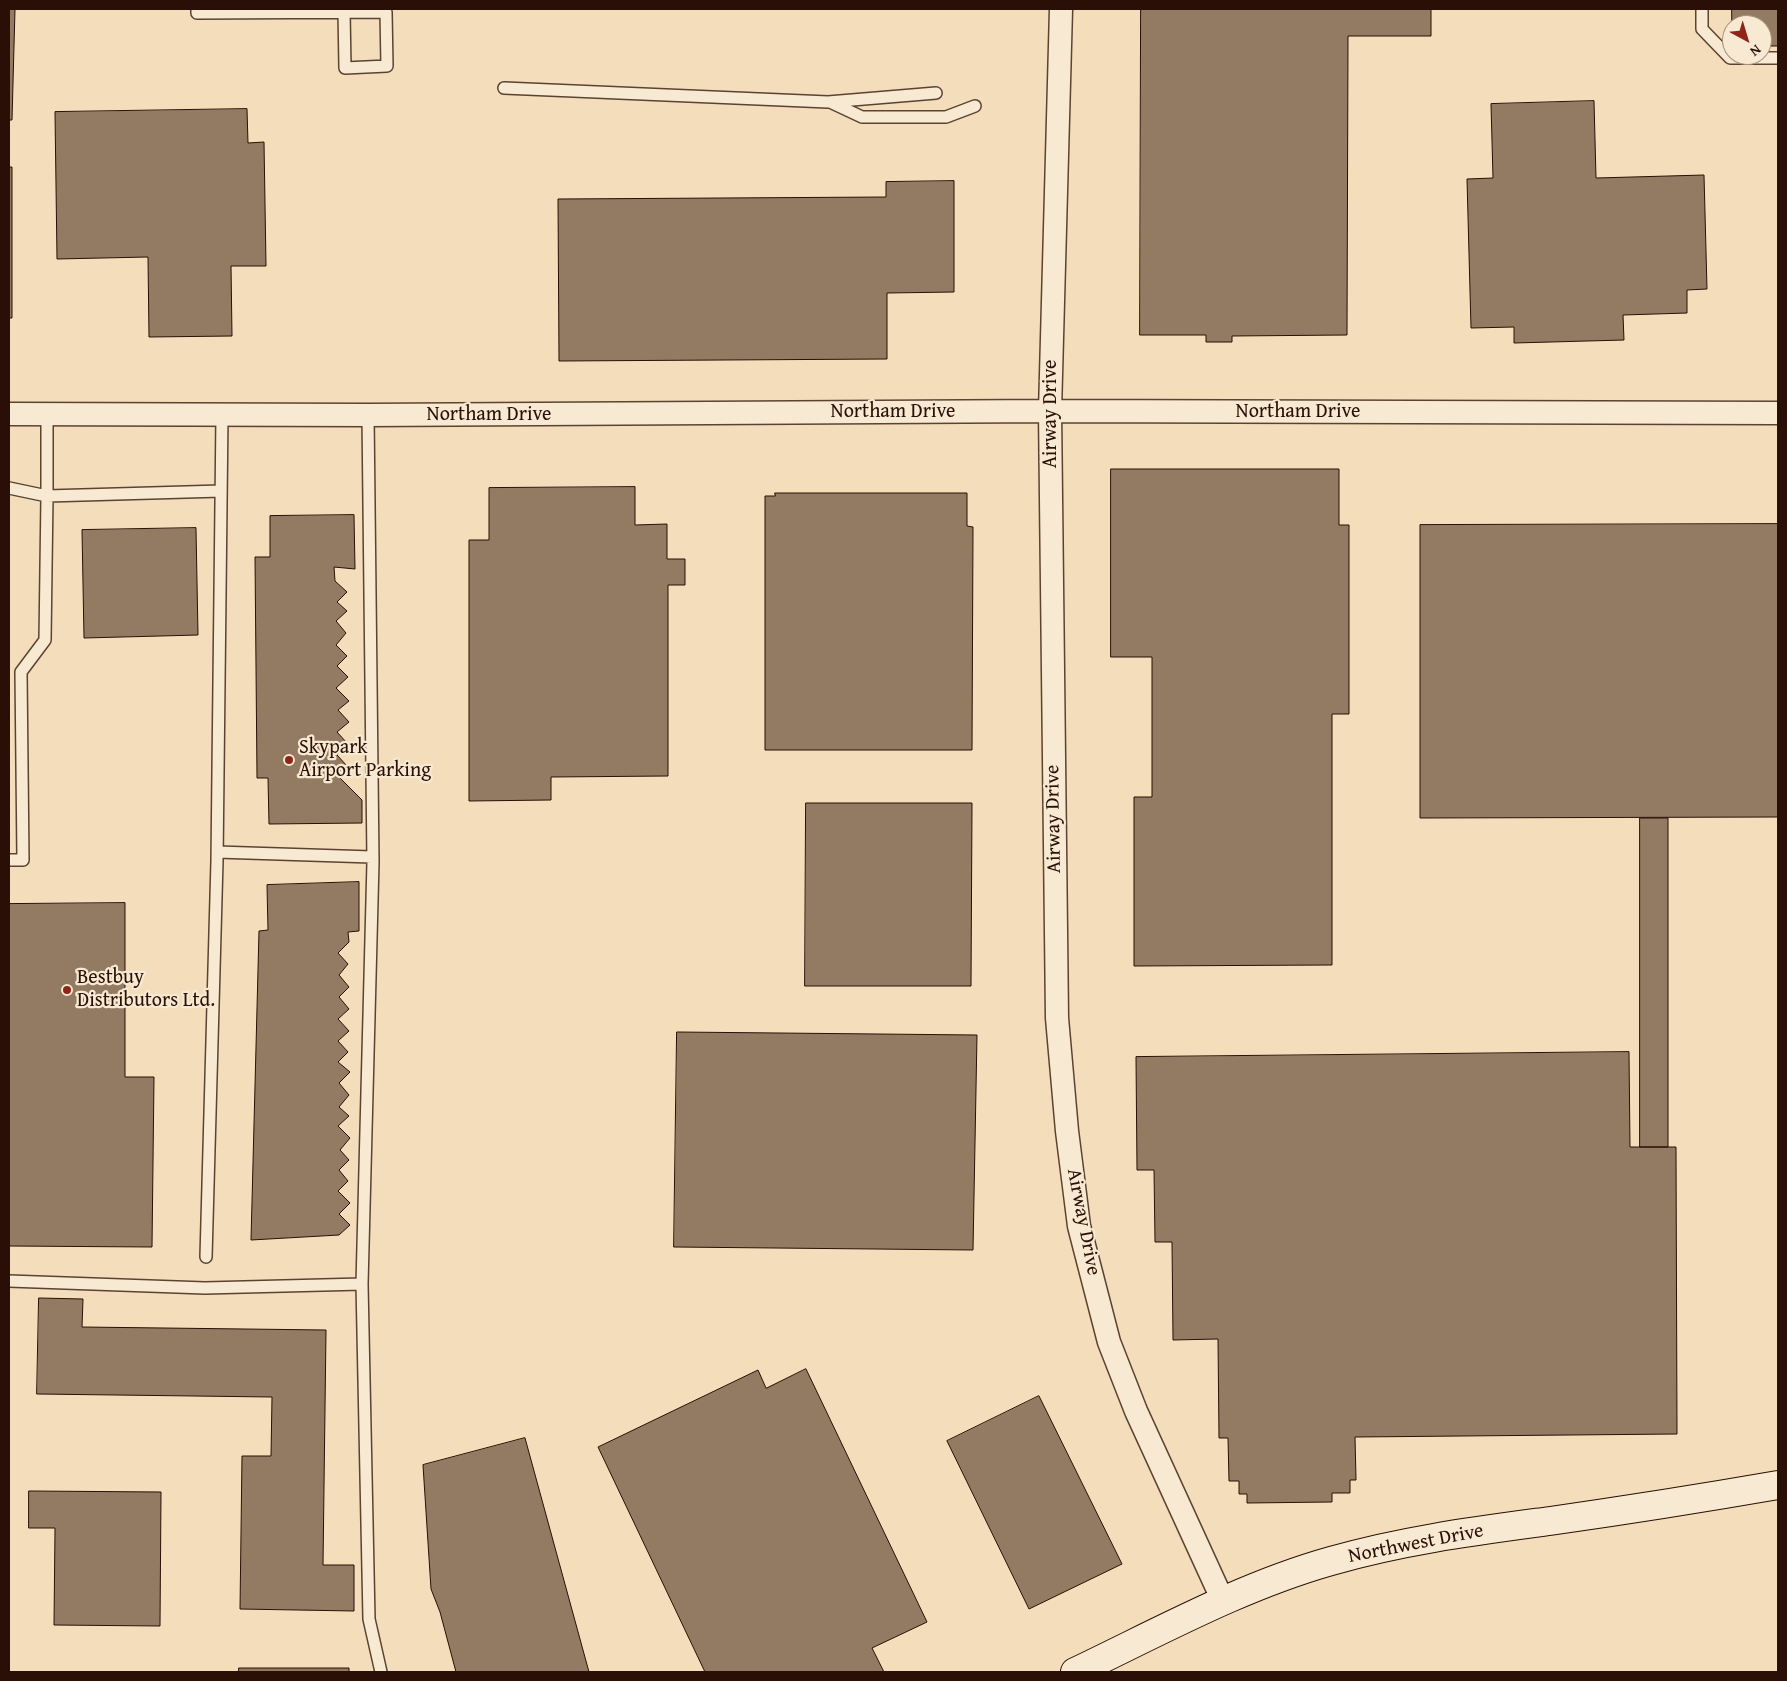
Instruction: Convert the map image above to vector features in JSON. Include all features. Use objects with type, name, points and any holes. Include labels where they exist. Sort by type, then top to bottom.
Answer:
[{"type":"street","name":"Airway Drive","points":[[1061,9],[1050,411],[1056,1018],[1067,1131],[1079,1226],[1109,1342],[1136,1411],[1223,1601]]},
{"type":"street","name":"Northam Drive","points":[[9,414],[368,415],[1050,411],[1778,413]]},
{"type":"street","name":"Northwest Drive","points":[[1075,1672],[1223,1601],[1273,1580],[1331,1561],[1417,1540],[1690,1500],[1778,1485]]},
{"type":"lane","points":[[197,9],[197,12],[344,11],[386,11],[388,66],[345,68],[344,11]]},
{"type":"lane","points":[[1702,9],[1702,29],[1730,58],[1778,58]]},
{"type":"lane","points":[[504,88],[828,102],[936,93]]},
{"type":"lane","points":[[828,102],[862,117],[946,116],[975,106]]},
{"type":"lane","points":[[9,860],[23,860],[21,672],[45,640],[47,414]]},
{"type":"lane","points":[[206,1257],[217,852],[222,415]]},
{"type":"lane","points":[[368,415],[372,858],[362,1284],[369,1619],[381,1672]]},
{"type":"lane","points":[[9,488],[47,496],[222,491]]},
{"type":"lane","points":[[217,852],[372,858]]},
{"type":"lane","points":[[9,1281],[206,1288],[362,1284]]},
{"type":"building","points":[[9,9],[15,9],[12,120],[9,120]]},
{"type":"building","points":[[1141,9],[1431,9],[1431,36],[1348,36],[1347,335],[1232,336],[1232,342],[1206,342],[1206,335],[1140,335]]},
{"type":"building","points":[[1732,9],[1778,9],[1778,46],[1772,46],[1772,15],[1732,15]]},
{"type":"building","points":[[1594,101],[1596,178],[1704,175],[1707,289],[1687,290],[1687,313],[1623,315],[1624,340],[1514,343],[1514,327],[1471,328],[1467,179],[1493,178],[1491,104]]},
{"type":"building","points":[[247,109],[248,143],[264,142],[266,266],[231,266],[232,336],[149,337],[148,257],[57,259],[55,112]]},
{"type":"building","points":[[9,167],[12,167],[12,318],[9,318]]},
{"type":"building","points":[[954,181],[954,292],[887,293],[887,359],[559,361],[558,199],[886,197],[886,182]]},
{"type":"building","points":[[1111,469],[1339,469],[1339,525],[1349,525],[1349,714],[1332,714],[1332,965],[1134,966],[1134,797],[1152,797],[1152,657],[1111,657]]},
{"type":"building","points":[[635,487],[635,525],[667,524],[667,559],[685,559],[685,585],[668,585],[668,776],[551,777],[551,800],[469,801],[469,540],[489,540],[489,488]]},
{"type":"building","points":[[775,493],[967,493],[967,526],[973,527],[972,750],[765,750],[765,496],[775,496]]},
{"type":"building","points":[[354,515],[355,569],[334,567],[335,581],[347,592],[337,602],[347,611],[336,621],[346,633],[336,645],[347,656],[337,666],[348,677],[336,688],[349,701],[338,710],[349,722],[337,732],[347,743],[337,755],[347,766],[336,774],[362,800],[362,823],[269,824],[268,778],[257,778],[255,557],[270,557],[270,516]]},
{"type":"building","points":[[1778,524],[1778,817],[1420,818],[1420,525]]},
{"type":"building","points":[[196,528],[198,635],[84,638],[82,530]]},
{"type":"building","points":[[806,803],[972,803],[971,986],[805,986]]},
{"type":"building","points":[[1640,818],[1668,818],[1668,1147],[1640,1147]]},
{"type":"building","points":[[359,882],[359,931],[348,932],[349,942],[338,953],[348,964],[339,975],[349,987],[339,997],[349,1009],[338,1019],[349,1031],[338,1041],[348,1052],[338,1062],[350,1072],[339,1083],[349,1095],[339,1107],[349,1116],[338,1126],[350,1138],[340,1150],[349,1160],[339,1170],[348,1181],[338,1191],[350,1203],[339,1214],[350,1225],[339,1235],[251,1240],[259,931],[268,930],[267,885]]},
{"type":"building","name":"Bestbuy Distributors Ltd.","points":[[125,903],[125,1077],[154,1077],[152,1247],[9,1246],[9,904]]},
{"type":"building","points":[[677,1032],[977,1035],[973,1250],[674,1247]]},
{"type":"building","points":[[1629,1052],[1630,1147],[1676,1147],[1677,1434],[1355,1437],[1356,1480],[1350,1480],[1350,1493],[1332,1493],[1332,1502],[1247,1503],[1247,1494],[1239,1494],[1239,1481],[1229,1481],[1228,1438],[1219,1438],[1218,1339],[1173,1340],[1172,1242],[1155,1242],[1154,1170],[1137,1170],[1136,1057]]},
{"type":"building","points":[[39,1298],[83,1299],[82,1327],[326,1330],[323,1565],[354,1565],[354,1611],[240,1609],[242,1456],[271,1456],[272,1397],[37,1394]]},
{"type":"building","points":[[806,1369],[927,1622],[872,1648],[884,1672],[705,1672],[598,1447],[758,1370],[766,1388]]},
{"type":"building","points":[[1039,1396],[1122,1564],[1029,1609],[947,1441]]},
{"type":"building","points":[[525,1438],[589,1672],[456,1672],[440,1612],[431,1589],[423,1465]]},
{"type":"building","points":[[29,1491],[161,1492],[160,1626],[54,1625],[55,1528],[29,1528]]},
{"type":"building","points":[[239,1668],[349,1668],[349,1672],[239,1672]]},
{"type":"place","name":"Skypark Airport Parking","points":[[289,760]]},
{"type":"place","name":"Bestbuy Distributors Ltd.","points":[[67,990]]}]
